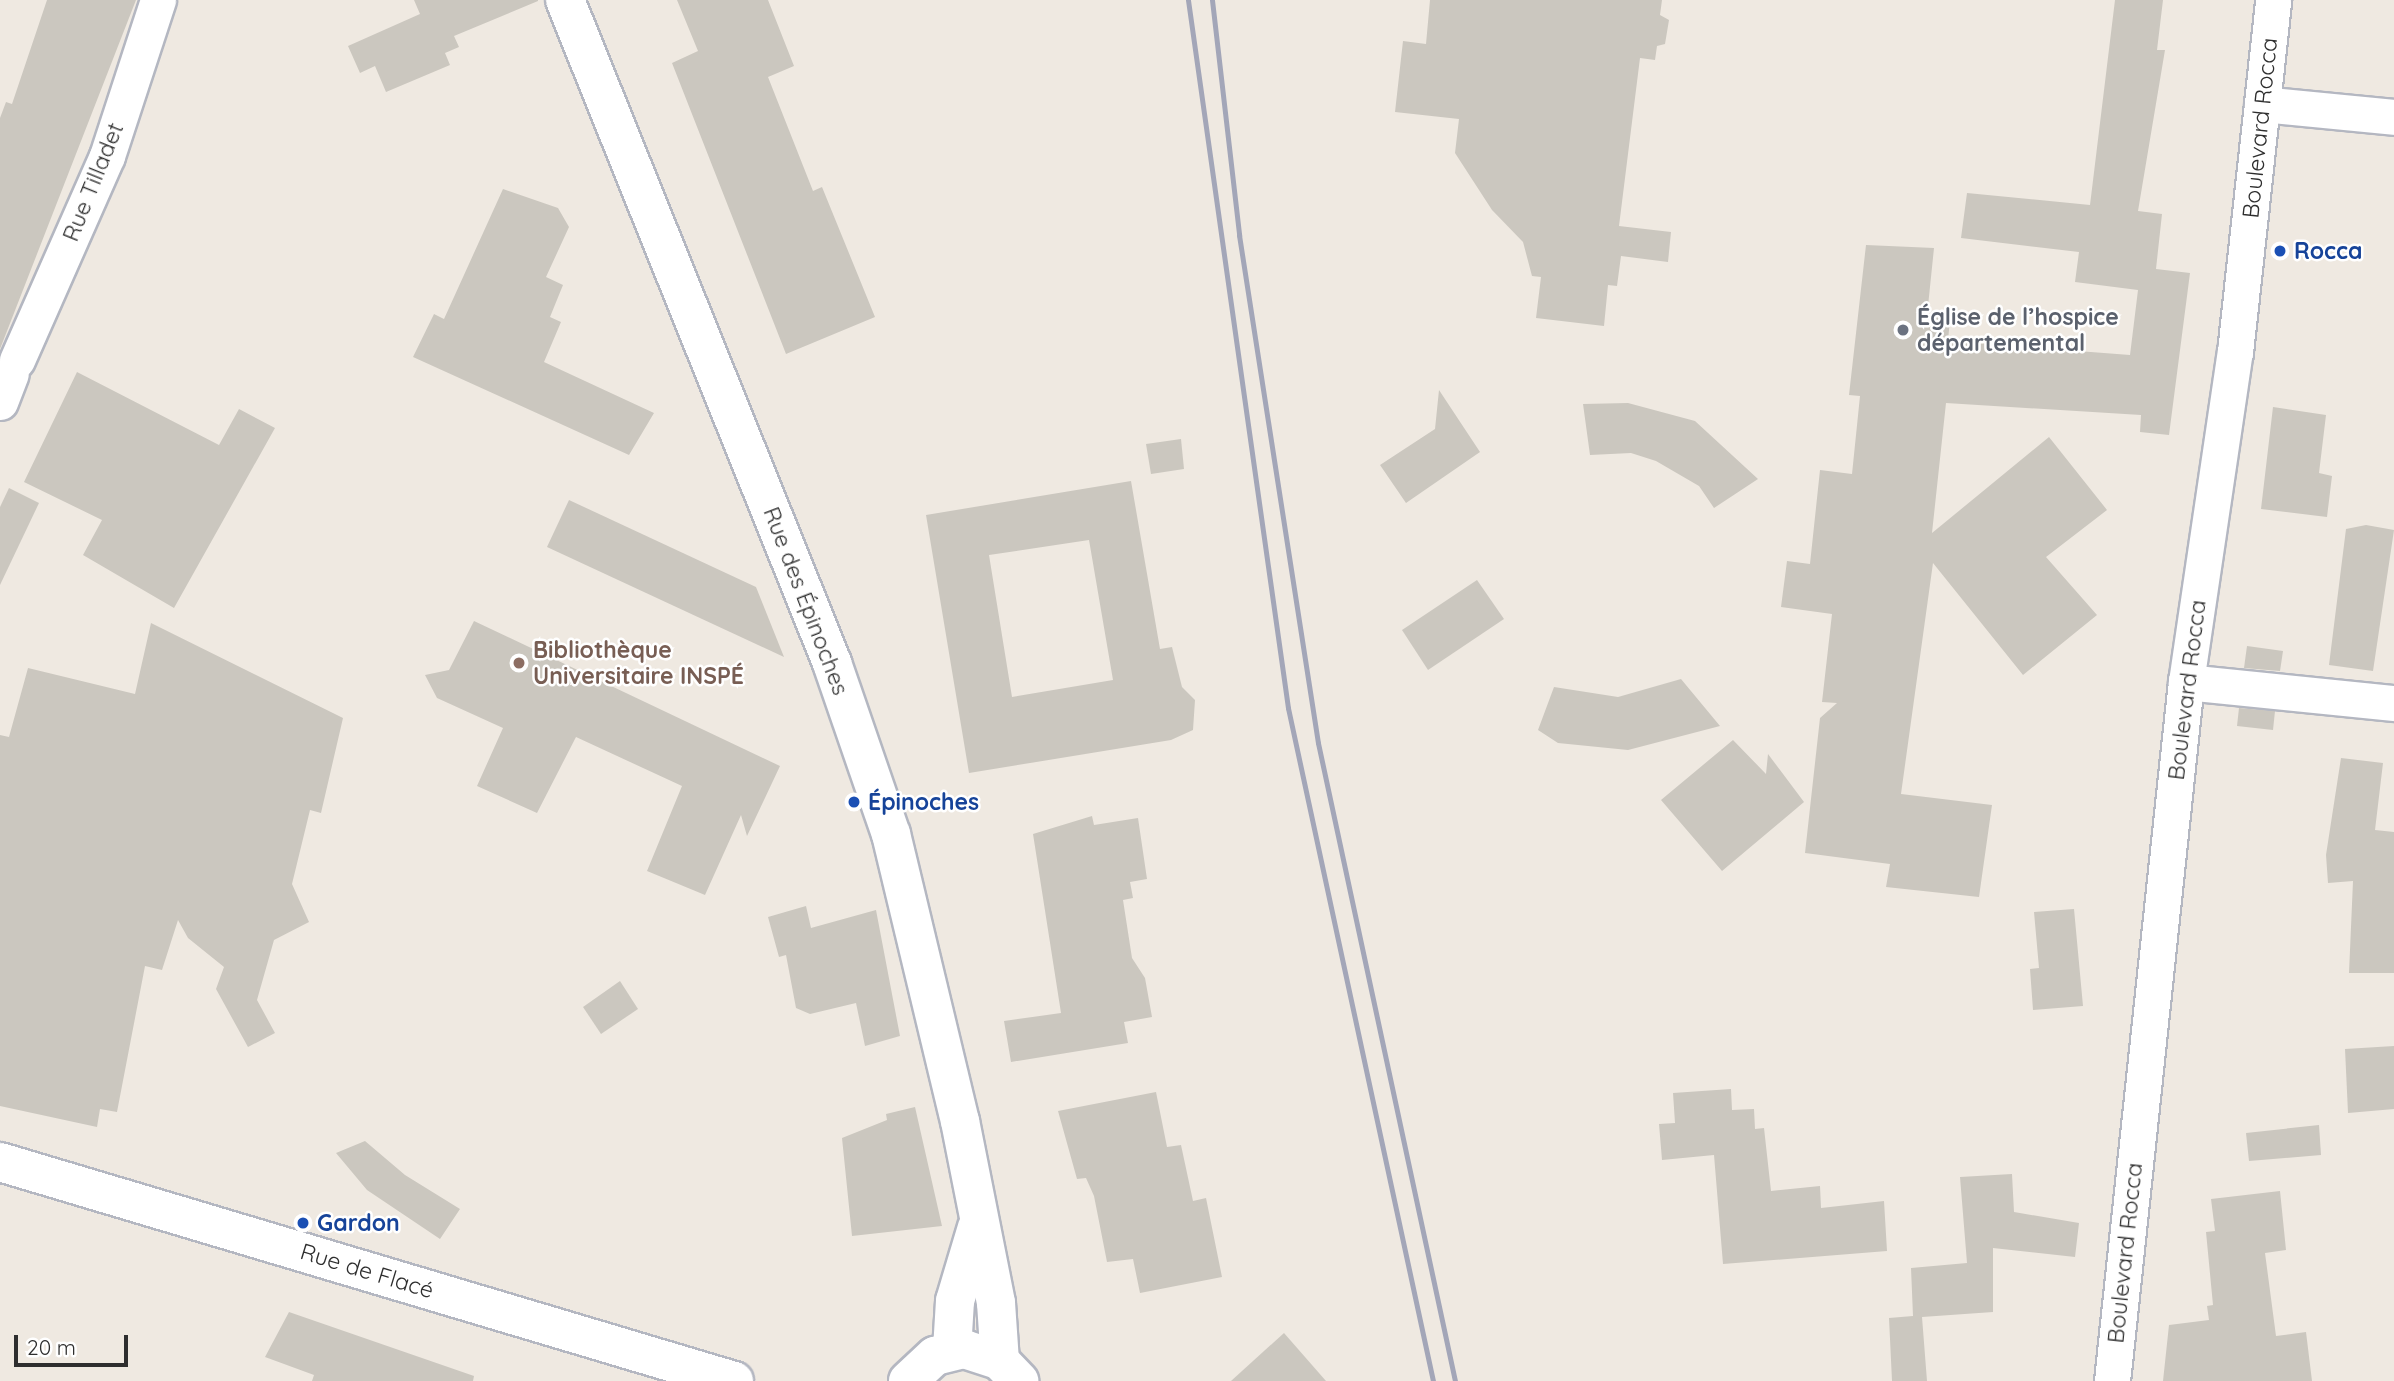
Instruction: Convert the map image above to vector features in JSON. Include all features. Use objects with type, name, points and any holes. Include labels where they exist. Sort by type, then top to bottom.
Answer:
[{"type":"street","name":"Rue Tilladet","points":[[10,379],[107,156],[158,0]]},
{"type":"street","name":"Rue des Épinoches","points":[[565,0],[832,663],[891,834],[960,1121],[978,1225],[1009,1371]]},
{"type":"street","name":"Boulevard Rocca","points":[[2112,1381],[2186,682],[2235,352],[2273,0]]},
{"type":"street","points":[[2262,104],[2394,117]]},
{"type":"street","points":[[2186,682],[2394,704]]},
{"type":"street","name":"Rue de Flacé","points":[[0,1161],[734,1381]]},
{"type":"street","name":"Rue des Épinoches","points":[[952,1350],[955,1301],[978,1225]]},
{"type":"street","points":[[904,1380],[952,1350],[977,1350],[1009,1371]]},
{"type":"building","points":[[47,0],[136,0],[0,349],[0,118],[6,102],[12,104]]},
{"type":"building","points":[[414,0],[538,1],[454,36],[459,47],[445,53],[450,65],[386,92],[375,66],[360,73],[348,46],[420,14]]},
{"type":"building","points":[[677,0],[768,0],[794,66],[768,77],[813,191],[822,187],[875,317],[786,354],[672,63],[698,51]]},
{"type":"building","points":[[1430,0],[1662,0],[1660,15],[1669,20],[1665,44],[1657,46],[1655,60],[1640,58],[1619,226],[1671,232],[1668,262],[1621,256],[1617,286],[1608,285],[1604,326],[1536,318],[1541,277],[1532,276],[1523,242],[1492,210],[1455,153],[1459,119],[1395,112],[1403,41],[1426,44]]},
{"type":"building","points":[[2115,0],[2163,0],[2157,50],[2165,50],[2138,211],[2162,214],[2156,269],[2190,273],[2169,435],[2140,432],[2141,415],[1946,403],[1932,533],[2049,437],[2107,510],[2046,557],[2097,615],[2023,675],[1933,563],[1901,794],[1992,805],[1979,897],[1886,887],[1890,864],[1805,853],[1820,718],[1837,703],[1822,702],[1832,614],[1781,607],[1787,561],[1810,564],[1820,470],[1852,474],[1860,396],[1849,395],[1866,245],[1934,248],[1927,316],[1950,319],[1948,341],[2130,355],[2138,290],[2075,282],[2079,252],[1961,238],[1967,193],[2090,205]]},
{"type":"building","points":[[503,189],[558,208],[569,227],[546,277],[563,285],[550,317],[561,322],[544,362],[654,413],[629,455],[413,357],[434,314],[444,319]]},
{"type":"building","points":[[77,372],[219,445],[239,409],[275,428],[174,608],[83,555],[102,520],[24,482]]},
{"type":"building","points":[[1439,390],[1480,452],[1406,503],[1380,465],[1435,429]]},
{"type":"building","points":[[1628,403],[1695,421],[1758,479],[1714,508],[1699,486],[1656,461],[1631,453],[1590,455],[1583,404]]},
{"type":"building","points":[[2273,407],[2326,415],[2319,473],[2332,476],[2327,517],[2261,509]]},
{"type":"building","points":[[1181,439],[1184,469],[1151,474],[1146,444]]},
{"type":"building","points":[[1131,481],[1160,649],[1172,647],[1182,687],[1195,700],[1193,730],[1171,740],[969,773],[926,515]],"holes":[[[1089,540],[1113,680],[1012,697],[989,555]]]},
{"type":"building","points":[[9,488],[39,503],[0,585],[0,507]]},
{"type":"building","points":[[569,500],[756,587],[784,657],[547,547]]},
{"type":"building","points":[[2366,525],[2394,530],[2373,671],[2329,665],[2346,529]]},
{"type":"building","points":[[1477,580],[1504,619],[1428,670],[1402,630]]},
{"type":"building","points":[[474,621],[780,766],[747,836],[741,815],[705,895],[647,871],[682,786],[576,737],[537,813],[477,786],[503,728],[437,698],[425,675],[449,670]]},
{"type":"building","points":[[151,623],[343,718],[321,813],[310,810],[292,884],[309,922],[274,940],[257,1000],[275,1033],[248,1047],[216,989],[224,967],[188,938],[178,920],[162,970],[145,966],[117,1112],[100,1109],[97,1127],[0,1106],[0,735],[9,737],[28,668],[135,694]]},
{"type":"building","points":[[2247,646],[2283,651],[2280,671],[2244,668]]},
{"type":"building","points":[[1681,679],[1720,726],[1628,750],[1558,743],[1538,730],[1554,687],[1618,697]]},
{"type":"building","points":[[2239,708],[2275,711],[2273,730],[2237,726]]},
{"type":"building","points":[[1733,740],[1766,774],[1768,754],[1804,802],[1722,871],[1661,800]]},
{"type":"building","points":[[2341,758],[2383,763],[2375,830],[2394,832],[2394,973],[2349,973],[2353,881],[2328,883],[2326,855]]},
{"type":"building","points":[[1092,816],[1094,825],[1138,818],[1147,879],[1130,882],[1133,898],[1123,900],[1132,958],[1145,978],[1152,1017],[1124,1022],[1128,1043],[1011,1062],[1004,1021],[1061,1013],[1033,834]]},
{"type":"building","points":[[806,906],[811,928],[876,910],[900,1036],[865,1046],[856,1003],[810,1014],[796,1008],[786,955],[779,957],[768,917]]},
{"type":"building","points":[[2074,909],[2083,1006],[2033,1010],[2030,969],[2039,968],[2034,912]]},
{"type":"building","points":[[620,981],[638,1009],[601,1034],[583,1007]]},
{"type":"building","points":[[2394,1046],[2394,1109],[2348,1113],[2345,1049]]},
{"type":"building","points":[[1731,1089],[1732,1110],[1754,1109],[1755,1129],[1764,1128],[1771,1191],[1820,1186],[1821,1208],[1884,1201],[1887,1251],[1723,1264],[1714,1155],[1662,1160],[1659,1124],[1675,1123],[1673,1093]]},
{"type":"building","points":[[1156,1092],[1167,1147],[1181,1145],[1193,1201],[1206,1198],[1222,1277],[1140,1293],[1133,1259],[1107,1262],[1094,1196],[1086,1178],[1077,1179],[1058,1111]]},
{"type":"building","points":[[915,1107],[942,1226],[852,1236],[842,1138],[887,1120],[886,1114]]},
{"type":"building","points":[[2319,1125],[2321,1155],[2249,1161],[2246,1133]]},
{"type":"building","points":[[365,1141],[405,1175],[460,1209],[440,1239],[367,1190],[336,1153]]},
{"type":"building","points":[[2012,1174],[2014,1212],[2079,1223],[2075,1257],[1993,1248],[1993,1312],[1922,1317],[1927,1381],[1892,1381],[1889,1318],[1913,1316],[1911,1268],[1967,1263],[1960,1177]]},
{"type":"building","points":[[2280,1191],[2286,1250],[2265,1253],[2276,1336],[2306,1332],[2312,1381],[2163,1381],[2169,1325],[2209,1320],[2207,1306],[2213,1305],[2206,1232],[2215,1231],[2211,1199]]},
{"type":"building","points":[[289,1312],[474,1376],[473,1381],[312,1381],[314,1375],[265,1357]]},
{"type":"building","points":[[1284,1333],[1326,1381],[1231,1381]]},
{"type":"railway","points":[[1188,0],[1288,708],[1433,1381]]},
{"type":"railway","points":[[1212,0],[1239,235],[1318,743],[1455,1381]]},
{"type":"place","name":"Rocca","points":[[2280,251]]},
{"type":"place","name":"Église de l’hospice départemental","points":[[1903,330]]},
{"type":"place","name":"Bibliothèque Universitaire INSPÉ","points":[[519,663]]},
{"type":"place","name":"Épinoches","points":[[854,802]]},
{"type":"place","name":"Gardon","points":[[303,1223]]}]
